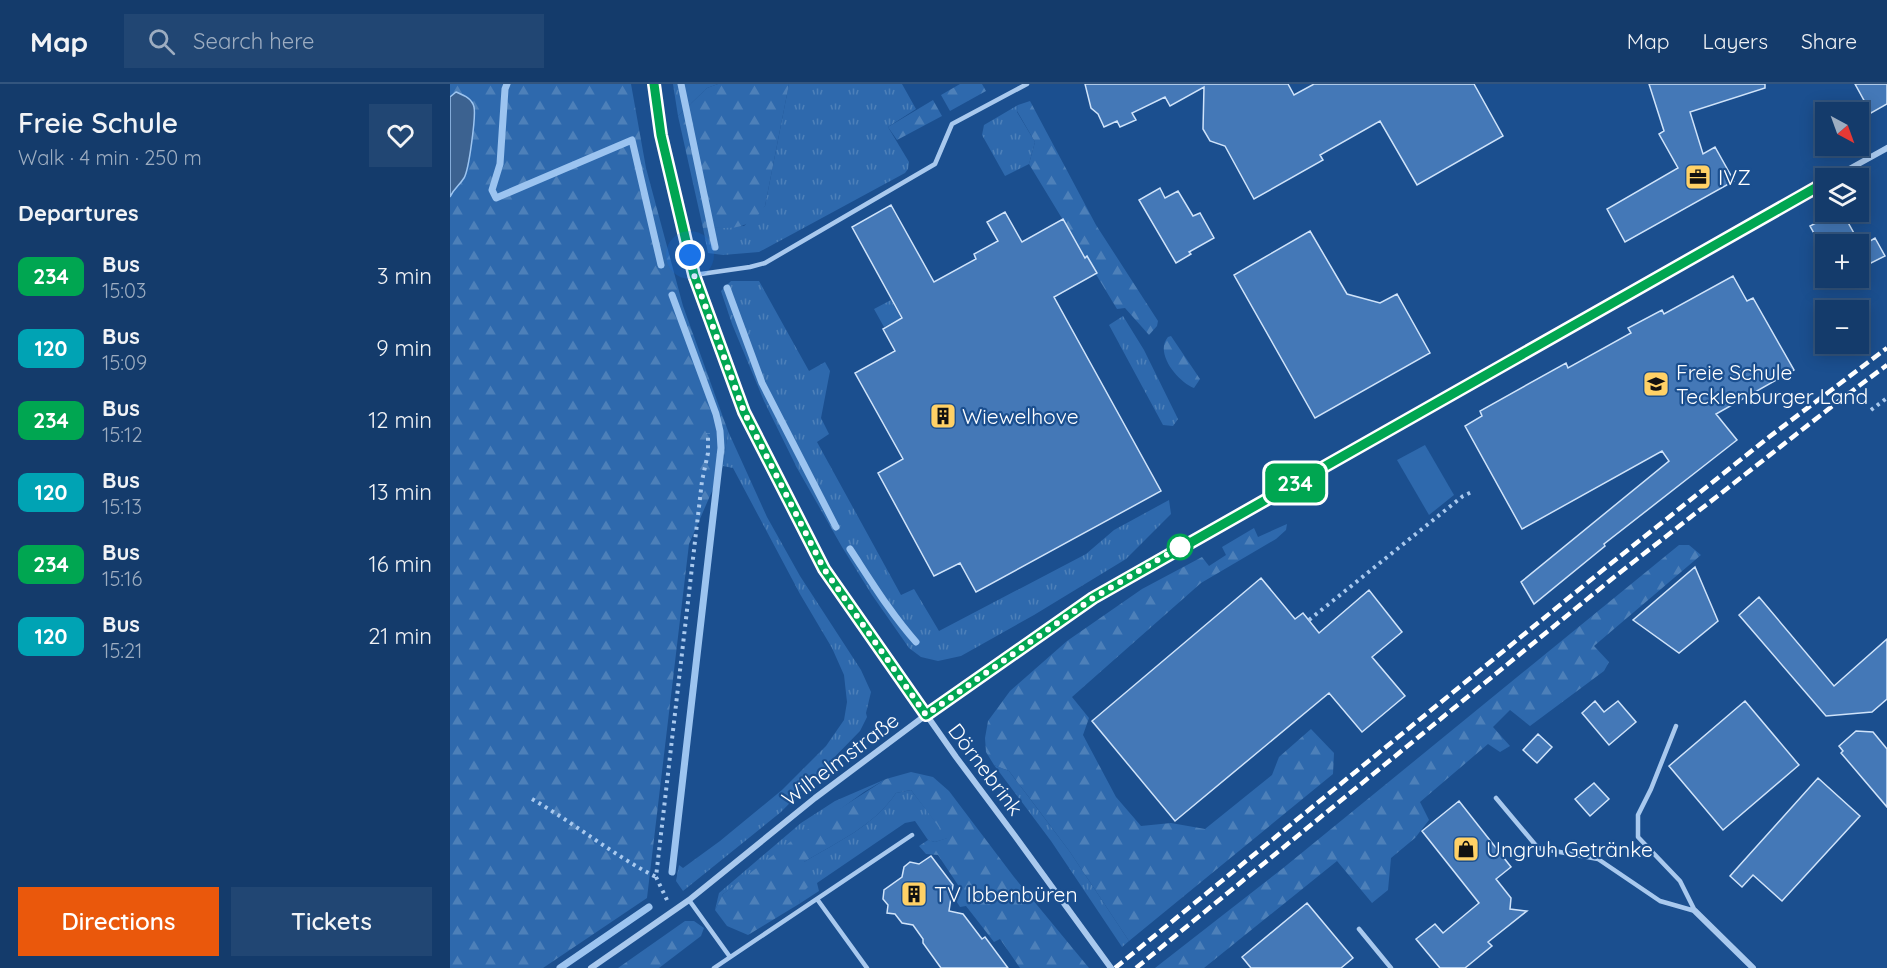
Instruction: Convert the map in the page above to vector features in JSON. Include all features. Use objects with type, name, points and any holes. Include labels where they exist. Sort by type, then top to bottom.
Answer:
[{"type":"street","name":"Dörnebrink","points":[[654,84],[661,135],[694,275],[744,412],[824,569],[926,715],[1111,968]]},
{"type":"street","points":[[1851,168],[1887,148]]},
{"type":"street","name":"Wilhelmstraße","points":[[591,968],[689,900],[815,798],[926,715],[1093,598],[1815,188]]},
{"type":"street","points":[[1695,911],[1753,968]]},
{"type":"lane","points":[[694,275],[765,263],[935,164],[952,124],[1027,84]]},
{"type":"lane","points":[[1676,726],[1638,815],[1638,837],[1680,881],[1695,911]]},
{"type":"lane","points":[[1496,798],[1538,848],[1598,859],[1660,901],[1695,911]]},
{"type":"lane","points":[[714,968],[912,835]]},
{"type":"lane","points":[[817,898],[867,968]]},
{"type":"lane","points":[[689,900],[730,957]]},
{"type":"lane","points":[[1359,929],[1391,968]]},
{"type":"path","points":[[1871,410],[1887,398]]},
{"type":"path","points":[[656,878],[702,481],[708,453],[708,433]]},
{"type":"path","points":[[1309,620],[1463,496],[1474,491]]},
{"type":"path","points":[[532,799],[564,817],[633,865],[656,878],[674,911]]},
{"type":"green space","points":[[450,84],[631,84],[646,168],[683,306],[728,431],[723,466],[689,544],[647,898],[543,968],[450,968]]},
{"type":"green space","points":[[673,84],[718,84],[707,88],[678,116]]},
{"type":"green space","points":[[718,84],[789,84],[765,206],[752,221],[745,225],[731,228],[703,228],[678,116],[707,88]]},
{"type":"green space","points":[[789,84],[902,84],[916,109],[888,127],[909,162],[908,169],[905,173],[759,252],[723,255],[708,253],[703,228],[744,226],[765,206]]},
{"type":"green space","points":[[960,84],[982,84],[986,91],[950,111],[941,95]]},
{"type":"green space","points":[[933,100],[942,116],[897,140],[888,127]]},
{"type":"green space","points":[[1030,101],[1096,225],[1158,321],[1157,326],[1149,335],[1125,308],[1117,309],[1029,164],[1035,142],[1017,111],[1018,105]]},
{"type":"green space","points":[[1018,105],[1017,112],[1035,142],[1029,164],[1005,176],[982,135],[984,125]]},
{"type":"green space","points":[[731,281],[759,281],[809,371],[825,362],[830,371],[821,418],[829,434],[817,442],[901,595],[914,589],[939,631],[1086,554],[1114,530],[1169,500],[1171,514],[1126,559],[1034,615],[961,656],[938,661],[921,657],[909,648],[872,595],[797,468],[764,401],[732,324],[721,291]]},
{"type":"green space","points":[[891,300],[901,318],[884,327],[874,309]]},
{"type":"green space","points":[[1123,316],[1144,350],[1178,419],[1173,426],[1163,425],[1109,325]]},
{"type":"green space","points":[[1171,336],[1200,379],[1194,388],[1181,380],[1166,359],[1164,344]]},
{"type":"green space","points":[[728,431],[767,517],[800,576],[861,670],[871,692],[867,717],[860,731],[781,812],[683,891],[676,881],[679,865],[683,868],[782,790],[826,746],[844,720],[847,702],[844,675],[832,648],[800,594],[733,468],[723,466]]},
{"type":"green space","points":[[1425,445],[1454,495],[1429,515],[1397,460]]},
{"type":"green space","points":[[1287,524],[1286,530],[1276,539],[1201,583],[1072,697],[1089,718],[1083,735],[1116,797],[1141,826],[1171,823],[1205,829],[1272,775],[1279,757],[1311,729],[1334,753],[1333,774],[1129,941],[1070,852],[1009,771],[994,765],[986,752],[985,738],[988,721],[1010,691],[1067,641],[1142,589],[1202,557],[1209,566],[1226,555],[1222,547],[1254,528],[1258,537]]},
{"type":"green space","points":[[1679,545],[1689,545],[1701,555],[1594,646],[1609,662],[1604,671],[1530,726],[1510,710],[1493,727],[1510,746],[1500,752],[1488,744],[1420,802],[1429,820],[1415,838],[1391,858],[1388,890],[1372,903],[1337,861],[1204,968],[1155,968],[1282,869]]},
{"type":"green space","points":[[994,765],[1009,771],[1070,852],[1129,941],[1122,947],[1051,841]]},
{"type":"green space","points":[[911,772],[933,777],[949,791],[1014,877],[1089,968],[1020,968],[1000,939],[994,942],[966,906],[960,907],[953,896],[959,891],[958,885],[938,855],[926,854],[919,846],[928,840],[935,842],[947,838],[911,790],[896,793],[887,805],[866,824],[804,862],[812,883],[801,894],[799,904],[748,935],[727,926],[715,910],[723,894],[799,835],[886,779]]},
{"type":"green space","points":[[886,779],[864,792],[723,894],[715,910],[719,893],[801,823],[835,801]]},
{"type":"green space","points":[[911,790],[948,838],[935,842],[928,840],[915,821],[905,823],[817,883],[819,891],[799,904],[804,862],[866,824],[887,805],[896,793]]},
{"type":"green space","points":[[685,921],[694,921],[704,928],[701,936],[659,968],[618,968]]},
{"type":"shaded area","points":[[456,92],[471,101],[474,107],[474,121],[466,173],[450,197],[450,97]]},
{"type":"building","points":[[1085,84],[1288,84],[1294,95],[1314,84],[1474,84],[1503,136],[1417,185],[1380,121],[1320,155],[1323,160],[1254,199],[1225,146],[1210,141],[1203,129],[1204,87],[1170,106],[1165,97],[1132,113],[1136,120],[1120,127],[1117,121],[1104,127],[1098,114],[1091,108]]},
{"type":"building","name":"IVZ","points":[[1649,84],[1765,84],[1765,88],[1690,112],[1703,154],[1715,147],[1734,181],[1625,242],[1607,209],[1678,168],[1659,134],[1664,131]]},
{"type":"building","points":[[1855,84],[1887,84],[1887,104],[1871,113],[1869,102],[1865,102]]},
{"type":"building","points":[[1160,188],[1165,198],[1178,191],[1193,216],[1200,213],[1214,238],[1189,252],[1191,254],[1176,263],[1139,200]]},
{"type":"building","points":[[891,205],[934,282],[976,259],[974,254],[998,241],[987,222],[1005,212],[1022,242],[1063,219],[1085,258],[1087,256],[1097,273],[1054,297],[1161,491],[976,592],[960,563],[934,576],[878,473],[903,459],[855,373],[895,351],[883,329],[902,318],[852,227]]},
{"type":"building","points":[[1818,222],[1848,222],[1854,234],[1815,235],[1810,226]]},
{"type":"building","points":[[1310,231],[1347,294],[1380,303],[1397,294],[1430,353],[1315,418],[1234,275]]},
{"type":"building","points":[[1875,238],[1885,256],[1869,264],[1869,242]]},
{"type":"building","name":"Freie Schule Tecklenburger Land","points":[[1733,276],[1747,301],[1753,298],[1794,370],[1716,414],[1737,440],[1604,544],[1605,546],[1534,604],[1521,582],[1669,461],[1662,451],[1522,529],[1465,426],[1482,416],[1480,411],[1566,363],[1568,368],[1631,333],[1628,328],[1662,310],[1664,314]]},
{"type":"building","points":[[1695,567],[1718,621],[1679,653],[1633,620]]},
{"type":"building","points":[[1261,578],[1295,619],[1303,613],[1319,633],[1369,590],[1402,632],[1372,657],[1405,696],[1362,732],[1329,693],[1175,821],[1092,721]]},
{"type":"building","points":[[1759,597],[1834,686],[1887,639],[1887,699],[1872,712],[1826,716],[1739,615]]},
{"type":"building","points":[[1595,701],[1604,712],[1618,701],[1636,722],[1609,745],[1582,713]]},
{"type":"building","points":[[1745,701],[1799,765],[1723,830],[1669,766]]},
{"type":"building","points":[[1856,731],[1873,732],[1887,749],[1887,807],[1841,753],[1843,751],[1839,746]]},
{"type":"building","points":[[1538,734],[1552,747],[1537,763],[1523,750]]},
{"type":"building","points":[[1818,778],[1860,816],[1782,901],[1753,875],[1742,887],[1730,876]]},
{"type":"building","points":[[1594,783],[1609,799],[1590,816],[1575,799]]},
{"type":"building","points":[[1459,801],[1511,867],[1496,879],[1511,898],[1510,909],[1527,911],[1488,942],[1492,946],[1465,968],[1440,968],[1416,939],[1435,924],[1443,933],[1479,903],[1422,831]]},
{"type":"building","points":[[931,856],[953,885],[949,911],[963,914],[982,939],[985,937],[1008,968],[941,968],[913,925],[902,923],[895,914],[887,913],[888,905],[883,899],[884,890],[902,877],[904,867],[910,862],[919,864]]},
{"type":"building","points":[[1307,903],[1353,958],[1341,968],[1251,968],[1242,957]]},
{"type":"waterway","points":[[507,84],[500,164],[492,190],[496,198],[632,140],[661,265]]},
{"type":"waterway","points":[[681,84],[715,247]]},
{"type":"waterway","points":[[727,288],[762,383],[836,527]]},
{"type":"waterway","points":[[672,295],[716,414],[721,448],[672,872]]},
{"type":"waterway","points":[[850,549],[890,609],[916,642]]},
{"type":"waterway","points":[[560,968],[649,907]]},
{"type":"railway","points":[[1115,968],[1609,565],[1769,437],[1887,348]]},
{"type":"railway","points":[[1136,968],[1613,578],[1887,365]]},
{"type":"bus line","name":"234","points":[[654,84],[661,135],[694,275],[744,412],[824,569],[926,715],[1093,598],[1815,188]]},
{"type":"place","name":"IVZ","points":[[1698,177]]},
{"type":"place","name":"Freie Schule Tecklenburger Land","points":[[1656,384]]},
{"type":"place","name":"Wiewelhove","points":[[943,416]]},
{"type":"place","name":"Ungruh Getränke","points":[[1466,849]]},
{"type":"place","name":"TV Ibbenbüren","points":[[914,894]]},
{"type":"route","points":[[690,255],[694,275],[744,412],[824,569],[926,715],[1093,598],[1180,547]]}]
